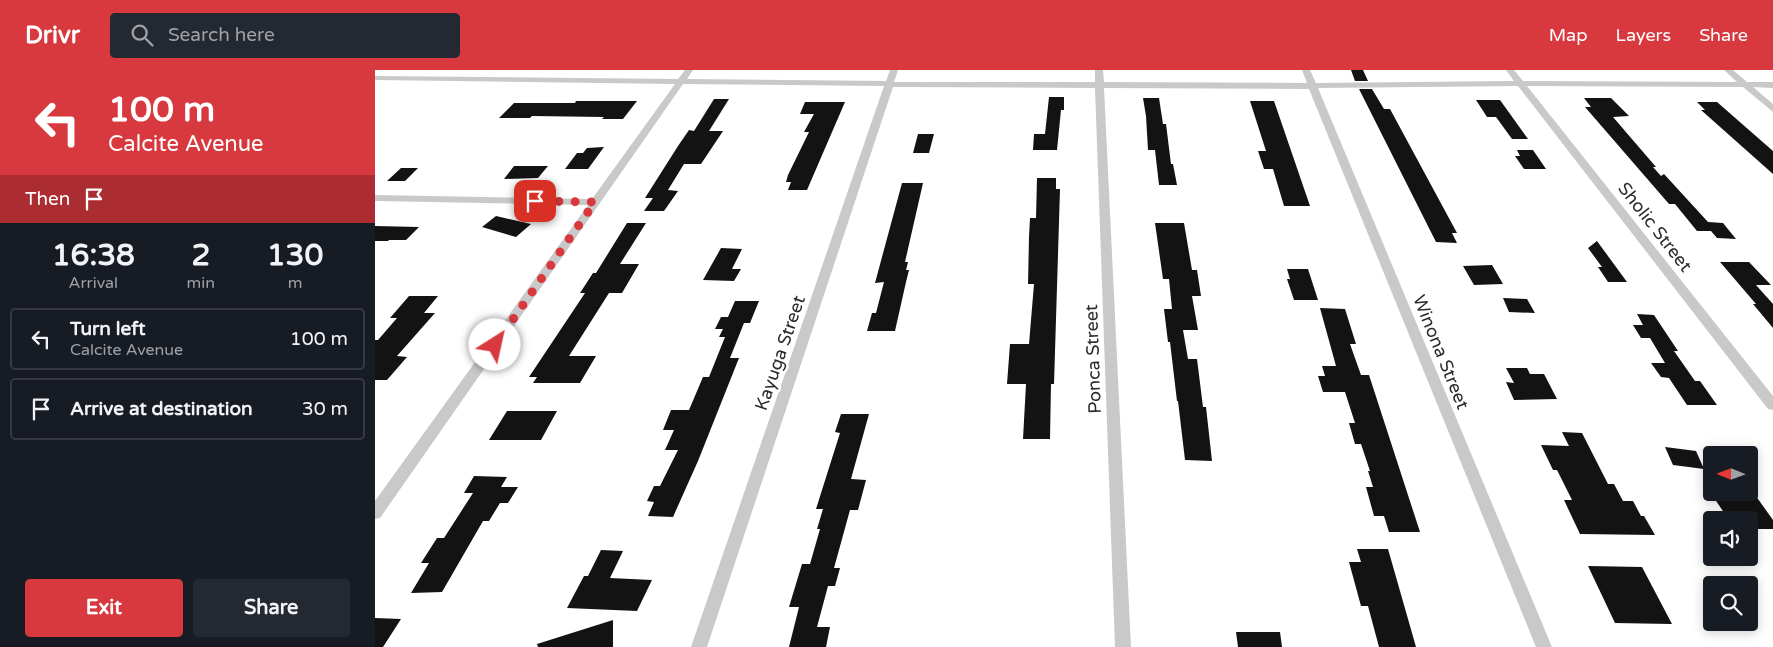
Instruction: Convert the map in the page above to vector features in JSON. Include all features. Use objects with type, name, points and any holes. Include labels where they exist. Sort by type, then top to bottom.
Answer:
[{"type":"street","points":[[375,513],[689,70]]},
{"type":"street","name":"Kayuga Street","points":[[699,647],[894,70]]},
{"type":"street","name":"Ponca Street","points":[[1099,70],[1123,647]]},
{"type":"street","name":"Winona Street","points":[[1306,70],[1544,647]]},
{"type":"street","name":"Sholic Street","points":[[1510,70],[1773,405]]},
{"type":"street","points":[[1728,70],[1773,109]]},
{"type":"street","points":[[375,78],[889,84],[1313,86],[1520,83],[1773,85]]},
{"type":"street","points":[[375,198],[595,202]]},
{"type":"building","points":[[1351,70],[1363,70],[1368,81],[1355,81]]},
{"type":"building","points":[[1359,89],[1372,89],[1384,109],[1390,109],[1457,233],[1452,233],[1457,243],[1436,242]]},
{"type":"building","points":[[1049,97],[1064,97],[1064,110],[1061,110],[1057,150],[1033,150],[1034,134],[1045,134]]},
{"type":"building","points":[[1143,98],[1159,98],[1163,124],[1166,124],[1171,164],[1173,164],[1177,185],[1159,185],[1155,150],[1148,150]]},
{"type":"building","points":[[1584,98],[1611,98],[1629,116],[1613,117],[1656,167],[1653,167],[1661,176],[1664,174],[1708,222],[1723,223],[1736,239],[1717,238],[1711,231],[1697,231],[1675,204],[1669,204],[1585,107],[1591,107]]},
{"type":"building","points":[[714,99],[729,99],[709,131],[723,131],[701,164],[684,164],[668,190],[678,191],[664,211],[644,211],[653,198],[645,198],[689,130],[694,131]]},
{"type":"building","points":[[1476,100],[1500,100],[1528,139],[1512,139],[1496,117],[1487,117]]},
{"type":"building","points":[[576,101],[637,101],[623,119],[532,116],[530,118],[499,118],[514,103],[575,103]]},
{"type":"building","points":[[1250,101],[1274,101],[1310,206],[1284,206],[1273,169],[1264,169],[1258,151],[1266,151]]},
{"type":"building","points":[[805,102],[845,102],[807,190],[788,190],[791,182],[786,182],[788,175],[809,132],[804,132],[814,114],[800,114]]},
{"type":"building","points":[[1697,102],[1717,102],[1773,151],[1773,174],[1701,110],[1705,110]]},
{"type":"building","points":[[918,134],[934,134],[929,153],[913,153]]},
{"type":"building","points":[[604,147],[588,169],[565,169],[577,153],[583,153],[587,148]]},
{"type":"building","points":[[1517,150],[1533,150],[1546,169],[1524,169],[1515,156],[1520,156]]},
{"type":"building","points":[[514,166],[548,166],[538,178],[504,179]]},
{"type":"building","points":[[401,168],[418,168],[405,181],[387,181]]},
{"type":"building","points":[[1037,178],[1056,178],[1056,189],[1060,189],[1054,384],[1051,384],[1050,439],[1023,439],[1026,384],[1007,384],[1010,344],[1029,344],[1034,284],[1028,284],[1029,237],[1030,218],[1036,218]]},
{"type":"building","points":[[902,183],[923,183],[905,262],[908,262],[906,270],[909,270],[895,331],[867,331],[872,313],[876,313],[884,282],[875,283]]},
{"type":"building","points":[[496,216],[531,224],[516,237],[482,227]]},
{"type":"building","points":[[627,223],[646,223],[620,264],[639,264],[622,293],[609,293],[569,356],[596,356],[580,383],[533,383],[537,377],[529,377],[585,293],[580,293],[593,273],[596,273]]},
{"type":"building","points":[[1155,223],[1184,223],[1192,270],[1197,270],[1201,296],[1192,296],[1198,330],[1183,330],[1188,359],[1197,359],[1203,407],[1206,407],[1212,461],[1185,460],[1164,309],[1172,309],[1169,279],[1163,279]]},
{"type":"building","points":[[375,226],[419,227],[406,240],[375,241]]},
{"type":"building","points":[[1597,241],[1627,282],[1608,282],[1598,267],[1602,267],[1588,248]]},
{"type":"building","points":[[721,248],[742,249],[732,269],[741,269],[734,281],[703,280]]},
{"type":"building","points":[[1720,262],[1749,262],[1771,285],[1756,285],[1773,304],[1773,328],[1753,304],[1756,304]]},
{"type":"building","points":[[1492,265],[1503,284],[1474,285],[1463,266]]},
{"type":"building","points":[[1287,269],[1308,269],[1318,300],[1294,300],[1287,279],[1290,279]]},
{"type":"building","points":[[409,296],[438,296],[424,313],[435,313],[397,356],[407,357],[387,380],[375,380],[375,340],[378,340],[397,318],[390,318]]},
{"type":"building","points":[[1503,298],[1527,299],[1535,313],[1509,312]]},
{"type":"building","points":[[735,301],[759,301],[750,323],[744,323],[730,358],[739,358],[698,461],[673,517],[648,516],[654,502],[647,501],[654,486],[660,486],[678,450],[665,450],[674,430],[663,430],[671,410],[689,410],[703,377],[709,377],[725,337],[719,337],[723,329],[715,329],[721,317],[728,317]]},
{"type":"building","points":[[1320,308],[1345,309],[1356,344],[1350,344],[1361,375],[1369,375],[1420,532],[1389,532],[1384,516],[1374,516],[1366,487],[1373,487],[1368,471],[1370,471],[1361,444],[1355,444],[1349,423],[1355,423],[1345,392],[1323,392],[1318,376],[1325,376],[1322,366],[1336,366]]},
{"type":"building","points":[[1637,314],[1654,315],[1678,351],[1674,351],[1695,381],[1700,381],[1717,405],[1687,405],[1669,378],[1661,377],[1651,363],[1665,363],[1650,338],[1641,338],[1633,325],[1643,325]]},
{"type":"building","points":[[1506,368],[1527,368],[1530,374],[1544,374],[1557,399],[1514,400],[1506,382],[1514,383]]},
{"type":"building","points":[[507,411],[557,411],[541,440],[489,440]]},
{"type":"building","points":[[841,414],[869,414],[851,479],[866,480],[858,510],[850,510],[834,568],[840,568],[835,586],[828,586],[817,627],[830,627],[826,647],[789,647],[799,607],[789,607],[802,564],[810,564],[820,529],[817,529],[823,509],[816,509],[840,433],[835,432]]},
{"type":"building","points":[[1562,432],[1582,433],[1608,484],[1614,484],[1623,501],[1633,501],[1655,535],[1580,534],[1564,500],[1572,500],[1557,470],[1553,470],[1541,445],[1569,446]]},
{"type":"building","points":[[1665,447],[1696,451],[1703,469],[1673,465]]},
{"type":"building","points":[[474,476],[507,477],[501,487],[518,487],[508,503],[500,503],[489,521],[483,521],[442,592],[411,593],[429,563],[421,563],[437,538],[444,538],[473,493],[464,493]]},
{"type":"building","points":[[1758,499],[1773,520],[1773,529],[1758,529],[1758,511],[1723,511],[1716,501],[1758,501]]},
{"type":"building","points":[[1357,549],[1388,549],[1416,647],[1379,647],[1368,606],[1361,606],[1349,562],[1361,562]]},
{"type":"building","points":[[601,550],[623,551],[610,578],[652,580],[637,611],[567,608],[584,576],[588,576]]},
{"type":"building","points":[[1588,566],[1642,567],[1672,624],[1615,623]]},
{"type":"building","points":[[375,618],[401,619],[383,647],[375,647]]},
{"type":"building","points":[[613,620],[613,647],[538,647],[537,644]]},
{"type":"building","points":[[1236,632],[1280,632],[1282,647],[1238,647]]},
{"type":"route","points":[[495,345],[595,202],[535,201]]}]
